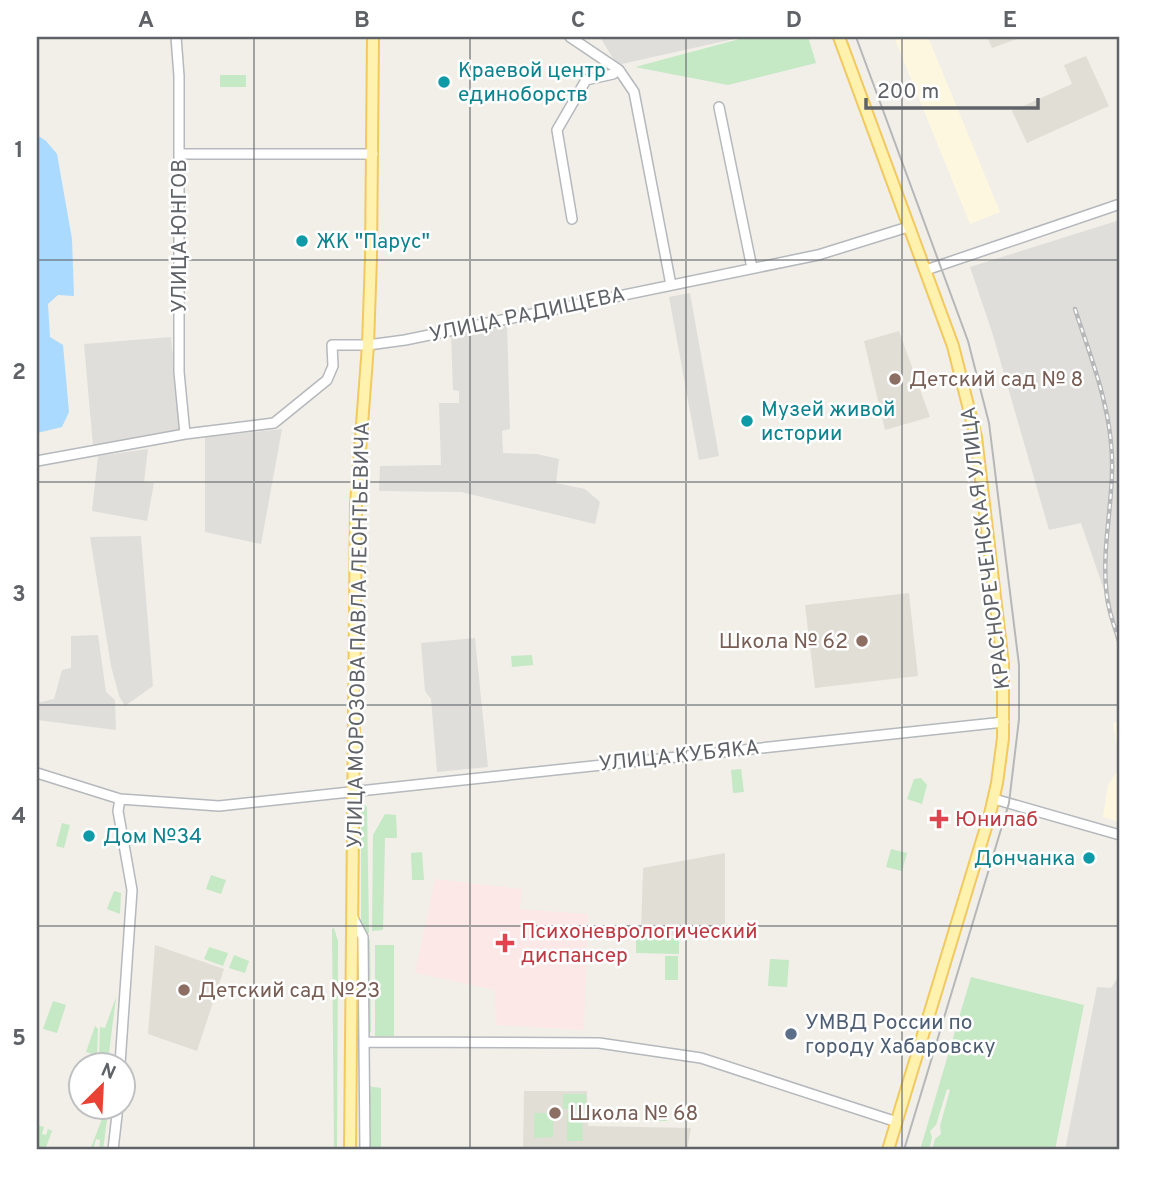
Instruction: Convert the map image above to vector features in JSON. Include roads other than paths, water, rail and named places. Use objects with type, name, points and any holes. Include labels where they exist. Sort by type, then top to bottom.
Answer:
[{"type":"main road","name":"УЛИЦА МОРОЗОВА ПАВЛА ЛЕОНТЬЕВИЧА","points":[[350,1150],[356,504],[368,345],[373,37]]},
{"type":"main road","name":"КРАСНОРЕЧЕНСКАЯ УЛИЦА","points":[[839,37],[953,346],[975,437],[1003,664],[1004,722],[994,799],[888,1150]]},
{"type":"street","name":"УЛИЦА ЮНГОВ","points":[[176,37],[179,76],[179,372],[185,434]]},
{"type":"street","points":[[570,37],[619,70],[634,92],[671,285]]},
{"type":"street","points":[[572,219],[558,130],[586,80],[619,70]]},
{"type":"street","points":[[719,107],[752,268]]},
{"type":"street","points":[[179,155],[373,154]]},
{"type":"street","points":[[926,270],[1120,204]]},
{"type":"street","name":"УЛИЦА РАДИЩЕВА","points":[[185,434],[274,423],[327,380],[332,371],[332,345],[368,345],[405,340],[818,255],[908,227]]},
{"type":"street","points":[[37,461],[185,434]]},
{"type":"street","name":"УЛИЦА КУБЯКА","points":[[37,773],[120,800],[219,806],[1004,722]]},
{"type":"street","points":[[994,799],[1120,835]]},
{"type":"street","points":[[120,800],[118,811],[132,890],[121,1050]]},
{"type":"street","points":[[352,915],[363,937],[365,1150]]},
{"type":"street","points":[[364,1042],[599,1043],[701,1058],[897,1122]]},
{"type":"street","points":[[113,1150],[116,1120]]},
{"type":"water","points":[[37,135],[57,154],[72,239],[74,296],[58,295],[48,304],[50,337],[63,345],[69,412],[62,427],[37,433]]},
{"type":"tram line","points":[[856,37],[968,341],[989,423],[1019,665],[1019,719],[1009,803],[904,1150]]},
{"type":"railway","points":[[1075,309],[1097,375],[1109,426],[1112,479],[1105,569],[1109,609],[1120,644]]},
{"type":"place","name":"Краевой центр единоборств","points":[[444,82]]},
{"type":"place","name":"ЖК \"Парус\"","points":[[302,241]]},
{"type":"place","name":"Детский сад № 8","points":[[895,379]]},
{"type":"place","name":"Музей живой истории","points":[[747,421]]},
{"type":"place","name":"Школа № 62","points":[[862,641]]},
{"type":"place","name":"Юнилаб","points":[[939,819]]},
{"type":"place","name":"Дом №34","points":[[89,836]]},
{"type":"place","name":"Дончанка","points":[[1089,858]]},
{"type":"place","name":"Психоневрологический диспансер","points":[[505,943]]},
{"type":"place","name":"Детский сад №23","points":[[184,990]]},
{"type":"place","name":"УМВД России по городу Хабаровску","points":[[791,1034]]},
{"type":"place","name":"Школа № 68","points":[[555,1113]]}]
